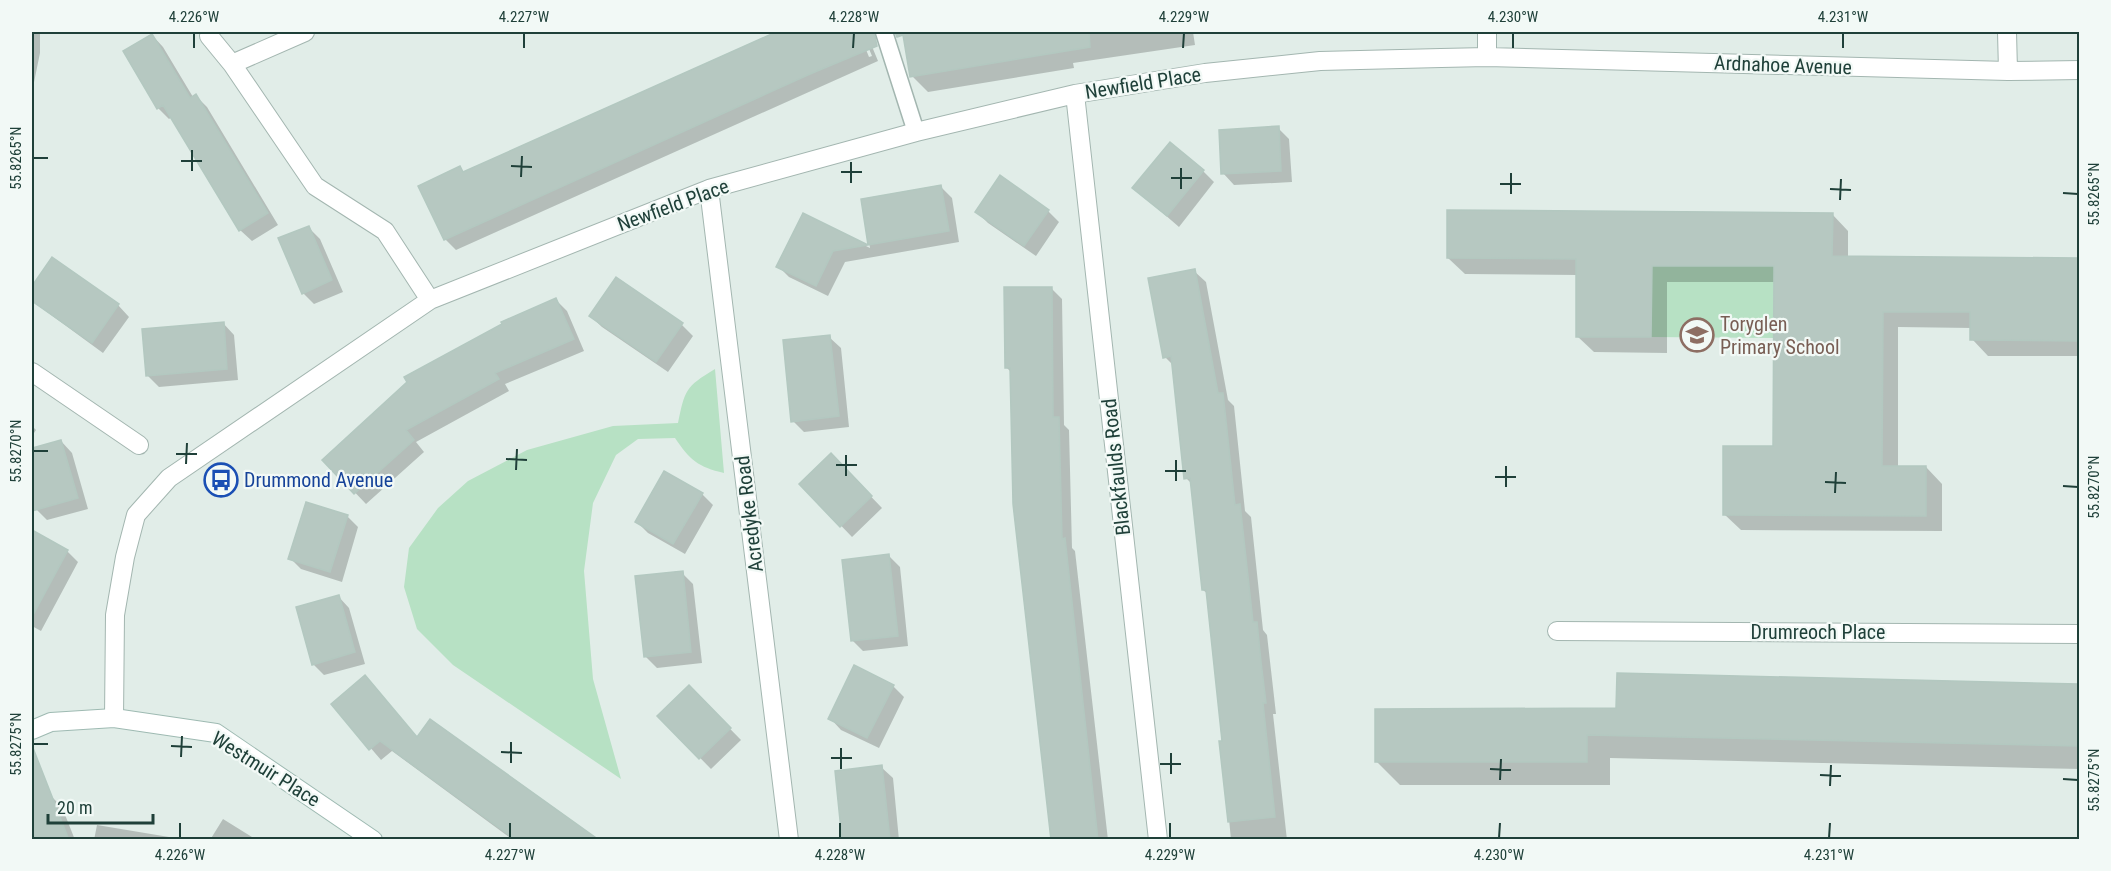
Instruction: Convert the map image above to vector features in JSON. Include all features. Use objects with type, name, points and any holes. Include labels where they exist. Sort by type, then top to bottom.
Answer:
[{"type":"street","points":[[232,64],[305,32]]},
{"type":"street","points":[[1486,32],[1487,57]]},
{"type":"street","points":[[2007,32],[2008,71]]},
{"type":"street","points":[[209,36],[232,64],[315,186],[386,231],[430,300]]},
{"type":"street","name":"Newfield Place","points":[[114,718],[116,615],[125,557],[136,515],[169,478],[430,300],[710,189],[916,132],[1075,94],[1205,73],[1320,61],[1487,57]]},
{"type":"street","name":"Ardnahoe Avenue","points":[[1487,57],[2008,71],[2079,70]]},
{"type":"street","name":"Blackfaulds Road","points":[[1075,94],[1158,840]]},
{"type":"street","name":"Acredyke Road","points":[[710,189],[789,840]]},
{"type":"street","points":[[32,372],[139,445]]},
{"type":"street","name":"Drumreoch Place","points":[[1557,631],[2079,634]]},
{"type":"street","name":"Westmuir Place","points":[[32,729],[51,722],[114,718],[216,733],[373,840]]},
{"type":"lane","points":[[884,32],[916,132]]},
{"type":"green space","points":[[1652,266],[1774,266],[1774,338],[1651,337]]},
{"type":"green space","points":[[715,369],[724,473],[707,468],[695,461],[675,438],[638,439],[616,455],[593,503],[584,571],[593,679],[621,779],[453,665],[417,629],[404,587],[409,548],[438,508],[468,481],[527,450],[613,426],[678,423],[688,390]]},
{"type":"building","points":[[776,32],[874,32],[877,46],[810,74],[444,240],[418,186],[460,166],[463,172]]},
{"type":"building","points":[[895,32],[1089,32],[1090,47],[910,77],[903,35],[897,37]]},
{"type":"building","points":[[152,34],[190,98],[196,94],[268,213],[239,231],[163,105],[157,109],[123,51]]},
{"type":"building","points":[[1279,126],[1281,171],[1221,174],[1219,130]]},
{"type":"building","points":[[1170,142],[1204,170],[1167,216],[1132,188]]},
{"type":"building","points":[[1000,175],[1049,210],[1024,246],[975,212]]},
{"type":"building","points":[[941,185],[949,231],[868,245],[861,199]]},
{"type":"building","points":[[1447,210],[1833,213],[1832,256],[2079,258],[2079,341],[1970,340],[1970,312],[1883,312],[1882,466],[1926,466],[1926,516],[1723,515],[1723,446],[1773,446],[1774,266],[1652,266],[1651,337],[1576,337],[1576,259],[1447,258]]},
{"type":"building","points":[[803,213],[868,245],[833,251],[816,286],[776,267]]},
{"type":"building","points":[[309,226],[332,280],[302,294],[278,238]]},
{"type":"building","points":[[52,257],[119,304],[92,343],[32,301],[32,286]]},
{"type":"building","points":[[1195,269],[1218,393],[1223,393],[1235,505],[1240,504],[1253,622],[1257,622],[1275,817],[1228,822],[1206,590],[1202,590],[1190,478],[1184,479],[1171,356],[1163,358],[1148,278]]},
{"type":"building","points":[[616,277],[683,323],[656,362],[589,316]]},
{"type":"building","points":[[1004,287],[1052,287],[1053,417],[1059,417],[1062,539],[1065,538],[1098,840],[1051,840],[1013,504],[1010,368],[1005,368]]},
{"type":"building","points":[[556,298],[574,339],[495,373],[499,379],[406,430],[414,440],[354,494],[322,460],[407,382],[404,377],[502,324],[501,322]]},
{"type":"building","points":[[224,322],[227,369],[146,376],[142,329]]},
{"type":"building","points":[[830,335],[839,416],[791,422],[783,340]]},
{"type":"building","points":[[61,440],[78,498],[32,511],[32,448]]},
{"type":"building","points":[[831,453],[872,496],[840,527],[799,484]]},
{"type":"building","points":[[664,471],[703,493],[673,544],[635,522]]},
{"type":"building","points":[[306,502],[348,515],[330,572],[288,559]]},
{"type":"building","points":[[32,530],[68,550],[32,617]]},
{"type":"building","points":[[889,554],[898,636],[851,641],[842,560]]},
{"type":"building","points":[[683,571],[691,652],[644,657],[635,576]]},
{"type":"building","points":[[339,595],[355,652],[312,665],[296,607]]},
{"type":"building","points":[[854,665],[894,685],[867,738],[828,719]]},
{"type":"building","points":[[1617,673],[2079,684],[2079,746],[1587,735],[1587,762],[1375,762],[1375,709],[1616,708]]},
{"type":"building","points":[[365,675],[417,737],[430,719],[599,840],[516,840],[380,741],[369,750],[331,704]]},
{"type":"building","points":[[689,685],[731,728],[699,759],[657,716]]},
{"type":"building","points":[[33,748],[69,840],[32,840]]},
{"type":"building","points":[[882,765],[890,840],[842,840],[835,771]]},
{"type":"place","name":"Toryglen Primary School","points":[[1697,335]]},
{"type":"place","name":"Drummond Avenue","points":[[221,480]]}]
